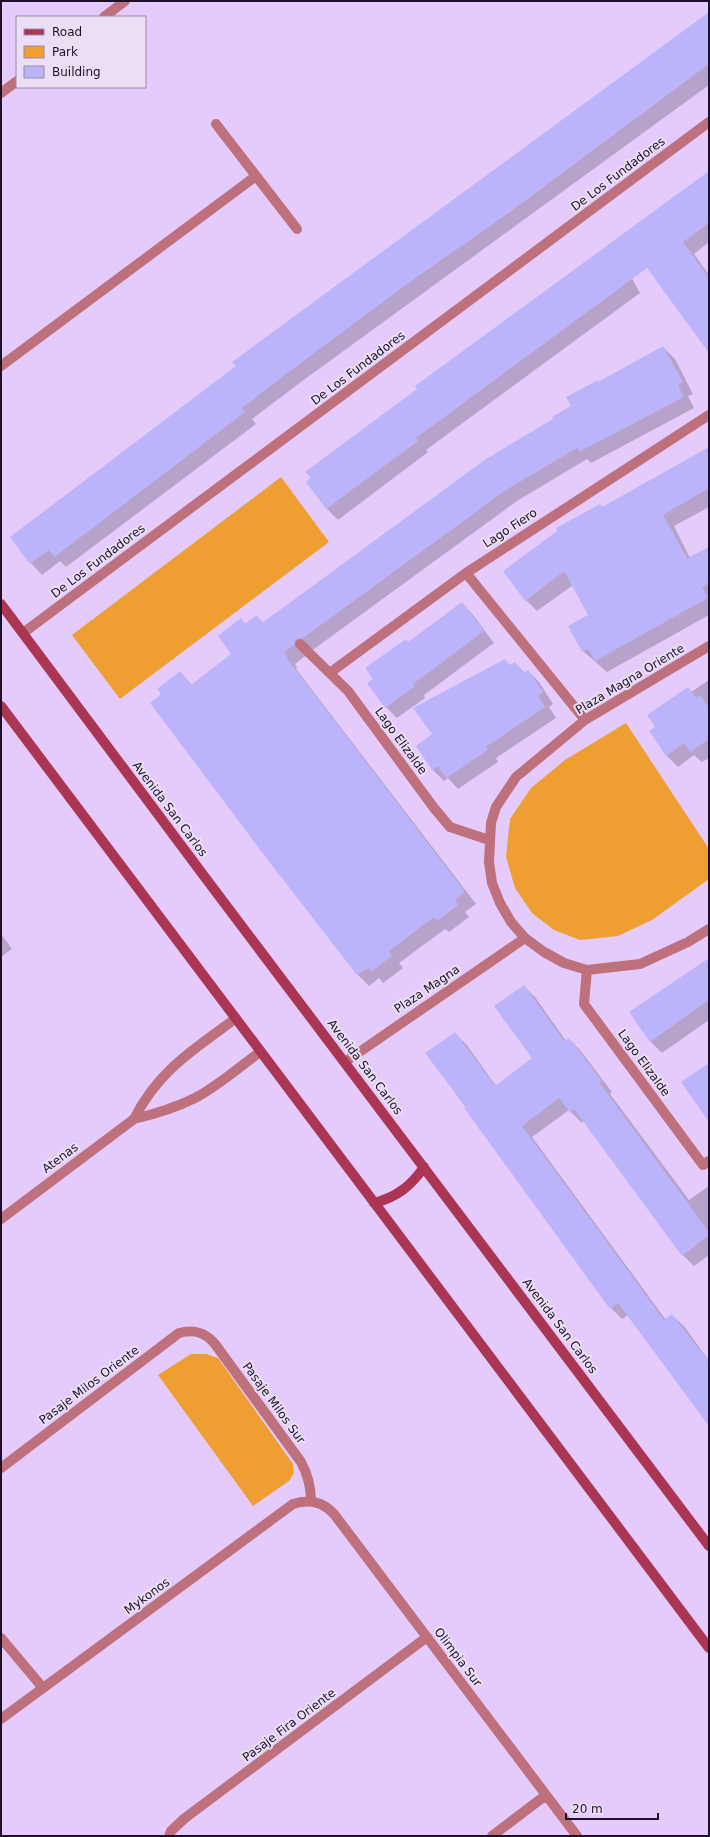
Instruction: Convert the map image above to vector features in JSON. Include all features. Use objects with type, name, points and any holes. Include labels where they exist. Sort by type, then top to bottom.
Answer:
[{"type":"main road","name":"Avenida San Carlos","points":[[1,604],[709,1546]]},
{"type":"main road","points":[[1,706],[709,1648]]},
{"type":"main road","points":[[374,1203],[389,1199],[403,1191],[415,1180],[424,1167]]},
{"type":"street","points":[[105,16],[126,1]]},
{"type":"street","points":[[1,93],[16,82]]},
{"type":"street","name":"De Los Fundadores","points":[[23,633],[709,122]]},
{"type":"street","points":[[216,124],[297,229]]},
{"type":"street","points":[[1,366],[256,176]]},
{"type":"street","name":"Lago Fiero","points":[[331,672],[466,573],[709,415]]},
{"type":"street","points":[[466,573],[585,720]]},
{"type":"street","name":"Lago Elizalde","points":[[300,644],[331,672],[348,691],[434,808],[450,827],[489,840]]},
{"type":"street","name":"Plaza Magna Oriente","points":[[587,970],[564,963],[525,938],[507,915],[500,903],[492,883],[489,862],[491,823],[496,807],[516,777],[585,720],[709,646]]},
{"type":"street","points":[[587,970],[640,964],[688,942],[709,929]]},
{"type":"street","name":"Plaza Magna","points":[[345,1062],[525,938]]},
{"type":"street","name":"Lago Elizalde","points":[[587,970],[584,1004],[706,1163]]},
{"type":"street","name":"Atenas","points":[[134,1119],[154,1086],[170,1068],[235,1019]]},
{"type":"street","name":"Atenas","points":[[1,1219],[134,1119],[162,1112],[196,1097],[260,1052]]},
{"type":"street","name":"Pasaje Milos Oriente","points":[[1,1468],[179,1332],[188,1330],[197,1331]]},
{"type":"street","name":"Pasaje Milos Sur","points":[[197,1331],[204,1333],[215,1344],[301,1462],[309,1482],[311,1501]]},
{"type":"street","name":"Mykonos","points":[[1,1719],[293,1504],[302,1501],[311,1501]]},
{"type":"street","name":"Olimpia Sur","points":[[311,1501],[328,1508],[334,1514],[577,1836]]},
{"type":"street","points":[[1,1638],[43,1688]]},
{"type":"street","name":"Pasaje Fira Oriente","points":[[169,1836],[185,1818],[427,1638]]},
{"type":"street","points":[[492,1836],[546,1795]]},
{"type":"green space","points":[[281,477],[329,542],[120,699],[72,635]]},
{"type":"green space","points":[[626,723],[709,849],[709,879],[652,920],[618,936],[580,940],[554,930],[532,913],[515,888],[506,857],[510,819],[531,788],[565,760]]},
{"type":"green space","points":[[191,1354],[206,1354],[218,1358],[293,1464],[294,1473],[289,1481],[253,1506],[158,1375]]},
{"type":"building","points":[[709,12],[709,64],[510,212],[410,282],[290,371],[242,408],[245,412],[54,557],[49,550],[30,564],[10,537],[236,366],[232,362]]},
{"type":"building","points":[[709,171],[709,223],[683,242],[709,278],[709,353],[647,268],[416,438],[418,441],[326,509],[306,482],[311,478],[305,472],[417,389],[415,386]]},
{"type":"building","points":[[663,346],[683,382],[678,385],[684,397],[579,452],[577,448],[506,490],[303,638],[296,639],[294,645],[284,652],[287,656],[286,657],[465,892],[455,900],[458,905],[437,921],[434,917],[389,951],[392,956],[371,972],[368,968],[357,975],[267,859],[150,703],[161,694],[157,689],[180,671],[191,685],[231,654],[218,636],[241,618],[245,624],[257,615],[262,623],[486,459],[553,419],[552,417],[571,406],[566,397],[598,380],[598,382]]},
{"type":"building","points":[[709,447],[709,488],[663,515],[687,558],[709,547],[709,583],[702,587],[708,598],[595,661],[588,649],[582,652],[568,626],[588,615],[564,571],[525,601],[503,571],[557,531],[556,528],[600,504],[602,507]]},
{"type":"building","points":[[462,602],[484,631],[413,684],[415,686],[385,708],[367,683],[373,679],[365,668],[406,639],[408,642]]},
{"type":"building","points":[[505,659],[510,665],[515,662],[523,673],[528,670],[543,692],[538,696],[545,707],[486,747],[488,750],[446,778],[438,766],[432,770],[416,746],[432,734],[413,708]]},
{"type":"building","points":[[688,687],[696,698],[700,695],[709,708],[709,739],[690,752],[684,743],[666,756],[649,731],[655,727],[647,715]]},
{"type":"building","points":[[709,958],[709,1000],[650,1042],[629,1012]]},
{"type":"building","points":[[524,985],[564,1041],[569,1038],[601,1080],[599,1082],[709,1232],[709,1235],[682,1256],[574,1109],[570,1113],[559,1098],[522,1126],[664,1320],[672,1314],[709,1362],[709,1426],[618,1303],[610,1309],[464,1108],[466,1107],[425,1053],[455,1032],[495,1086],[532,1058],[494,1006]]},
{"type":"building","points":[[709,1063],[709,1122],[681,1082]]}]
